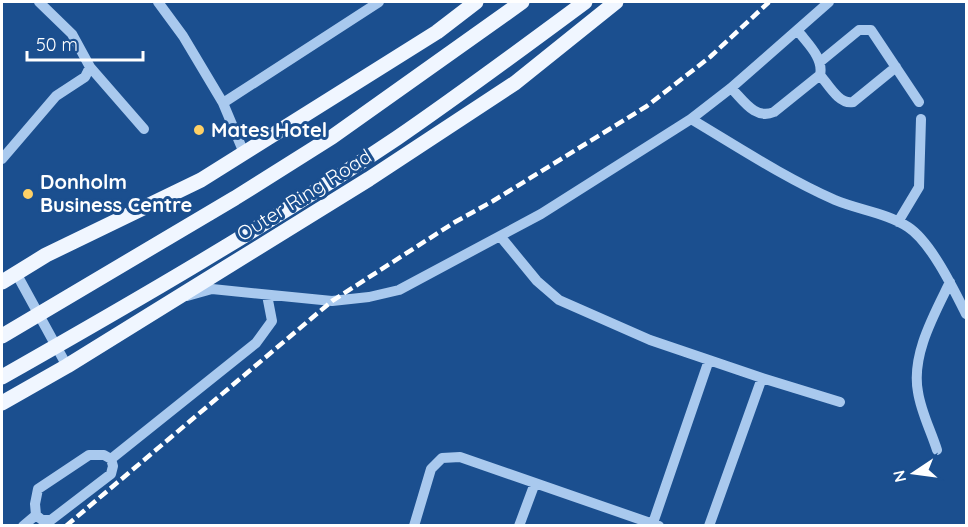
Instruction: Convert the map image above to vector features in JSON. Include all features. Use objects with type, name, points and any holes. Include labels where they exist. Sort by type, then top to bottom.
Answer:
[{"type":"main road","points":[[2,282],[56,250],[201,180],[437,32],[476,2]]},
{"type":"main road","name":"Outer Ring Road","points":[[2,336],[236,198],[332,137],[522,2]]},
{"type":"main road","name":"Outer Ring Road","points":[[2,377],[184,272],[349,170],[497,68],[585,2]]},
{"type":"main road","name":"Outer Ring Road","points":[[2,403],[67,366],[369,179],[515,83],[616,2]]},
{"type":"street","points":[[39,2],[72,34],[90,67],[144,129]]},
{"type":"street","points":[[158,2],[183,36],[223,103],[244,153]]},
{"type":"street","points":[[223,103],[379,2]]},
{"type":"street","points":[[175,299],[212,289],[332,301],[369,297],[399,290],[541,214],[691,119],[731,88],[829,2]]},
{"type":"street","points":[[819,62],[859,30],[871,30],[919,102]]},
{"type":"street","points":[[731,88],[758,114],[766,115],[774,112],[820,75],[819,62],[798,31]]},
{"type":"street","points":[[2,159],[56,96],[86,77],[90,67]]},
{"type":"street","points":[[820,75],[842,101],[848,103],[853,102],[896,67]]},
{"type":"street","points":[[691,119],[779,171],[835,200],[908,227],[922,238],[950,282],[966,314]]},
{"type":"street","points":[[898,222],[919,187],[921,119]]},
{"type":"street","points":[[500,236],[537,281],[559,300],[650,340],[840,402]]},
{"type":"street","points":[[16,273],[67,366]]},
{"type":"street","points":[[937,450],[918,393],[917,369],[930,323],[950,282]]},
{"type":"street","points":[[111,459],[256,343],[272,321],[267,295]]},
{"type":"street","points":[[414,525],[432,469],[442,458],[460,457],[656,524],[709,360]]},
{"type":"street","points":[[709,525],[762,378]]},
{"type":"street","points":[[89,455],[104,455],[111,459],[113,466],[111,474],[51,520],[42,520],[36,515],[34,504],[38,489],[89,455]]},
{"type":"street","points":[[519,525],[535,483]]},
{"type":"street","points":[[23,525],[36,515]]},
{"type":"railway","points":[[66,526],[332,301],[455,222],[647,106],[710,57],[769,2]]},
{"type":"place","name":"Mates Hotel","points":[[199,130]]},
{"type":"place","name":"Donholm Business Centre","points":[[28,194]]}]
